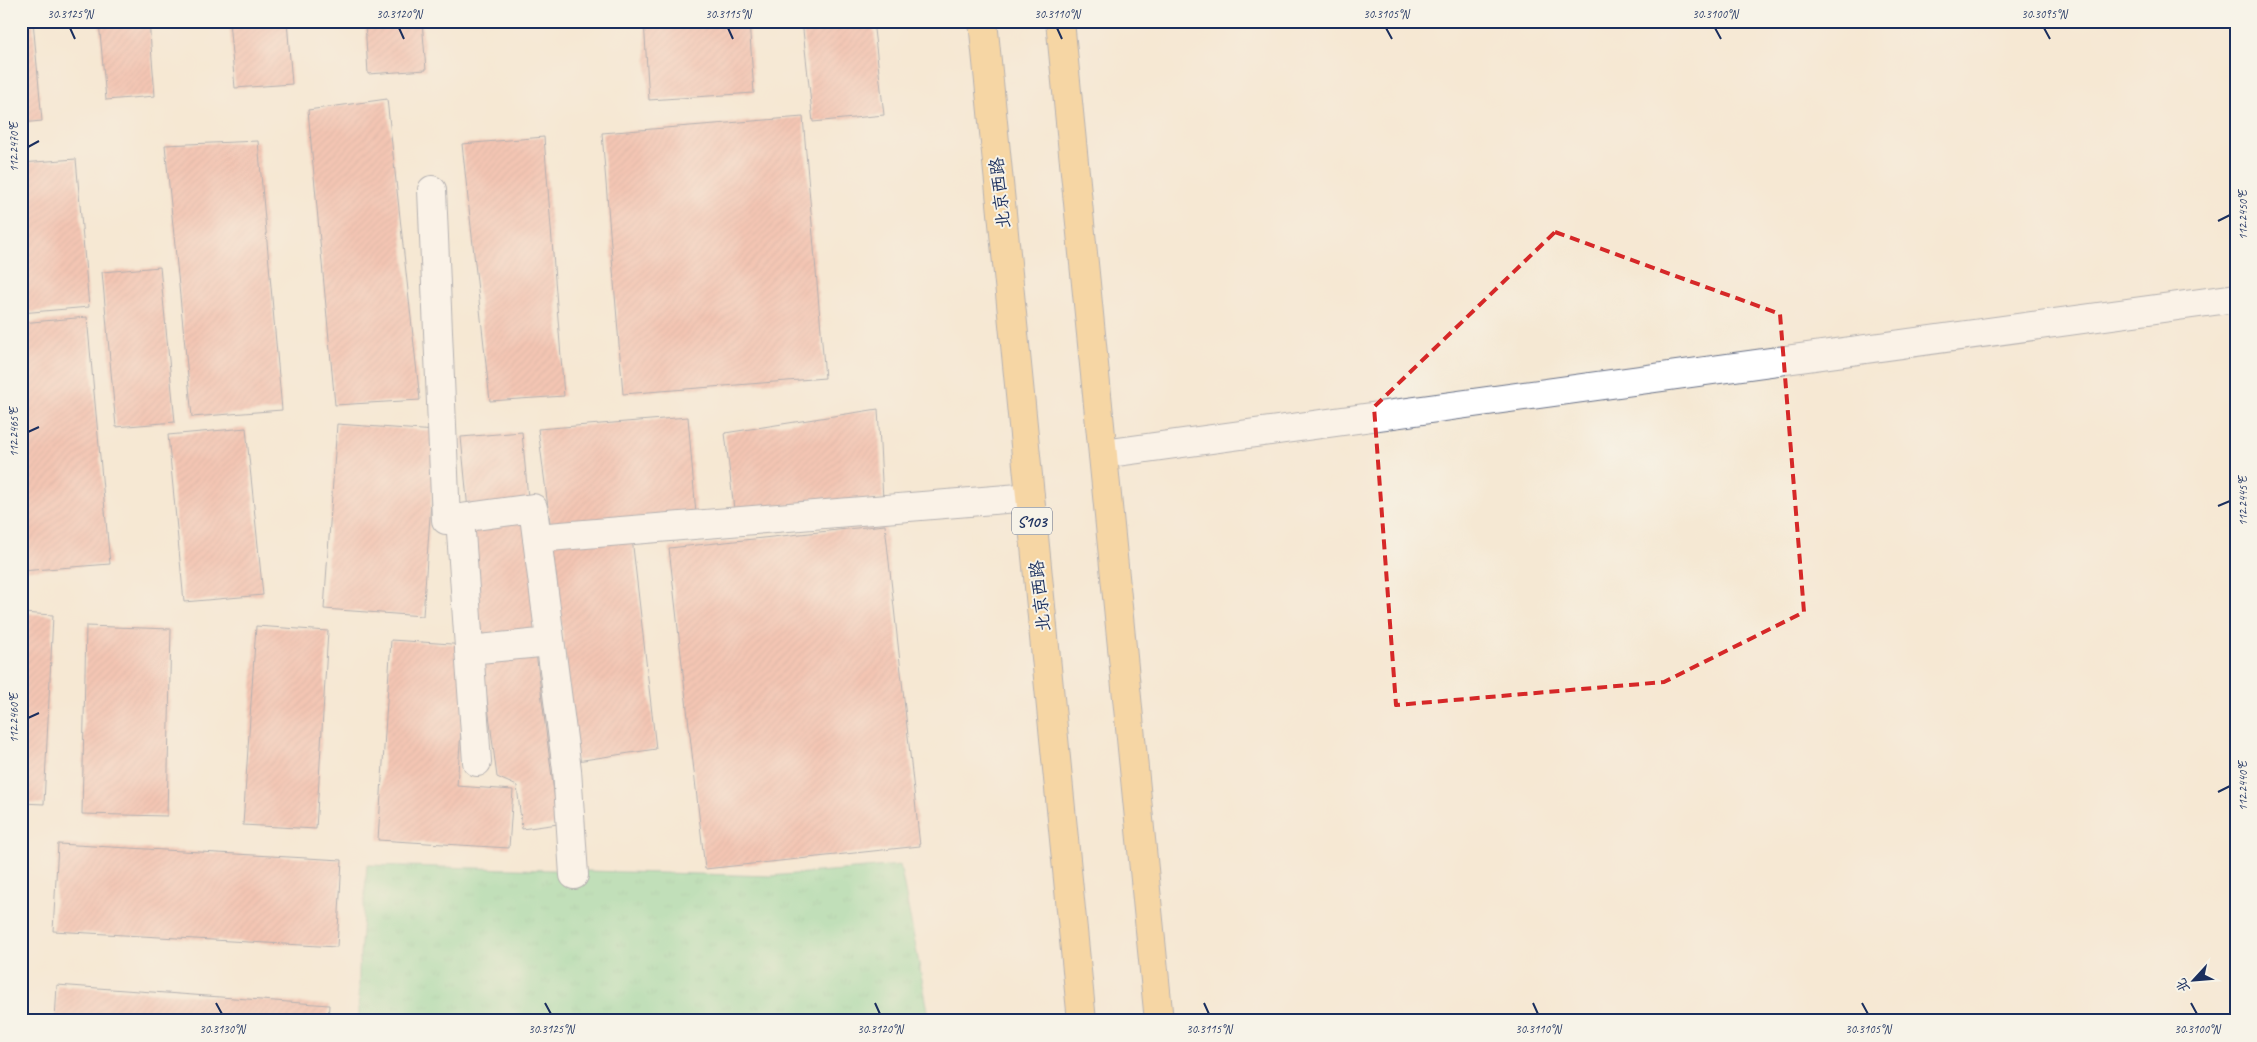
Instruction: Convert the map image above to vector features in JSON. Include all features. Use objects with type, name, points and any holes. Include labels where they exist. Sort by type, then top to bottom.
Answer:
[{"type":"main road","name":"北京西路","points":[[982,21],[1082,1021]]},
{"type":"main road","points":[[1060,21],[1159,1021]]},
{"type":"street","points":[[432,190],[446,520],[533,508],[567,770],[574,875]]},
{"type":"street","points":[[1103,454],[2236,298]]},
{"type":"street","points":[[537,538],[1030,497]]},
{"type":"street","points":[[460,518],[477,762]]},
{"type":"street","points":[[469,650],[550,642]]},
{"type":"highlighted area","points":[[1555,232],[1780,314],[1804,612],[1664,682],[1396,705],[1374,407]]},
{"type":"green space","points":[[367,865],[771,876],[900,865],[930,1021],[359,1021],[359,969]]},
{"type":"building","points":[[21,21],[33,21],[42,121],[21,123]]},
{"type":"building","points":[[99,21],[149,21],[155,96],[106,100]]},
{"type":"building","points":[[229,21],[287,21],[292,84],[235,88]]},
{"type":"building","points":[[365,21],[422,21],[426,70],[368,74]]},
{"type":"building","points":[[644,21],[749,21],[754,93],[649,100]]},
{"type":"building","points":[[802,21],[873,21],[884,115],[813,122]]},
{"type":"building","points":[[387,99],[420,400],[335,405],[308,110]]},
{"type":"building","points":[[803,117],[825,378],[623,394],[602,133]]},
{"type":"building","points":[[544,137],[564,396],[490,401],[462,144]]},
{"type":"building","points":[[258,141],[282,410],[192,417],[165,145]]},
{"type":"building","points":[[76,159],[89,307],[21,313],[21,163]]},
{"type":"building","points":[[160,267],[175,422],[116,427],[102,272]]},
{"type":"building","points":[[87,317],[110,564],[21,571],[21,323]]},
{"type":"building","points":[[878,409],[883,499],[734,509],[725,433]]},
{"type":"building","points":[[688,417],[696,514],[550,523],[538,429]]},
{"type":"building","points":[[337,424],[436,431],[423,616],[324,609]]},
{"type":"building","points":[[246,428],[263,595],[184,602],[168,435]]},
{"type":"building","points":[[522,432],[540,631],[480,636],[461,437]]},
{"type":"building","points":[[885,525],[920,846],[705,869],[669,548]]},
{"type":"building","points":[[632,538],[656,749],[577,761],[552,543]]},
{"type":"building","points":[[21,613],[53,615],[44,804],[21,803]]},
{"type":"building","points":[[86,626],[171,629],[167,816],[82,814]]},
{"type":"building","points":[[256,626],[328,631],[316,829],[243,825]]},
{"type":"building","points":[[391,640],[467,645],[457,786],[513,790],[509,848],[378,840]]},
{"type":"building","points":[[535,645],[558,824],[522,829],[517,786],[497,777],[481,652]]},
{"type":"building","points":[[58,844],[342,860],[337,947],[53,931]]},
{"type":"building","points":[[57,985],[329,1005],[328,1021],[55,1021]]}]
